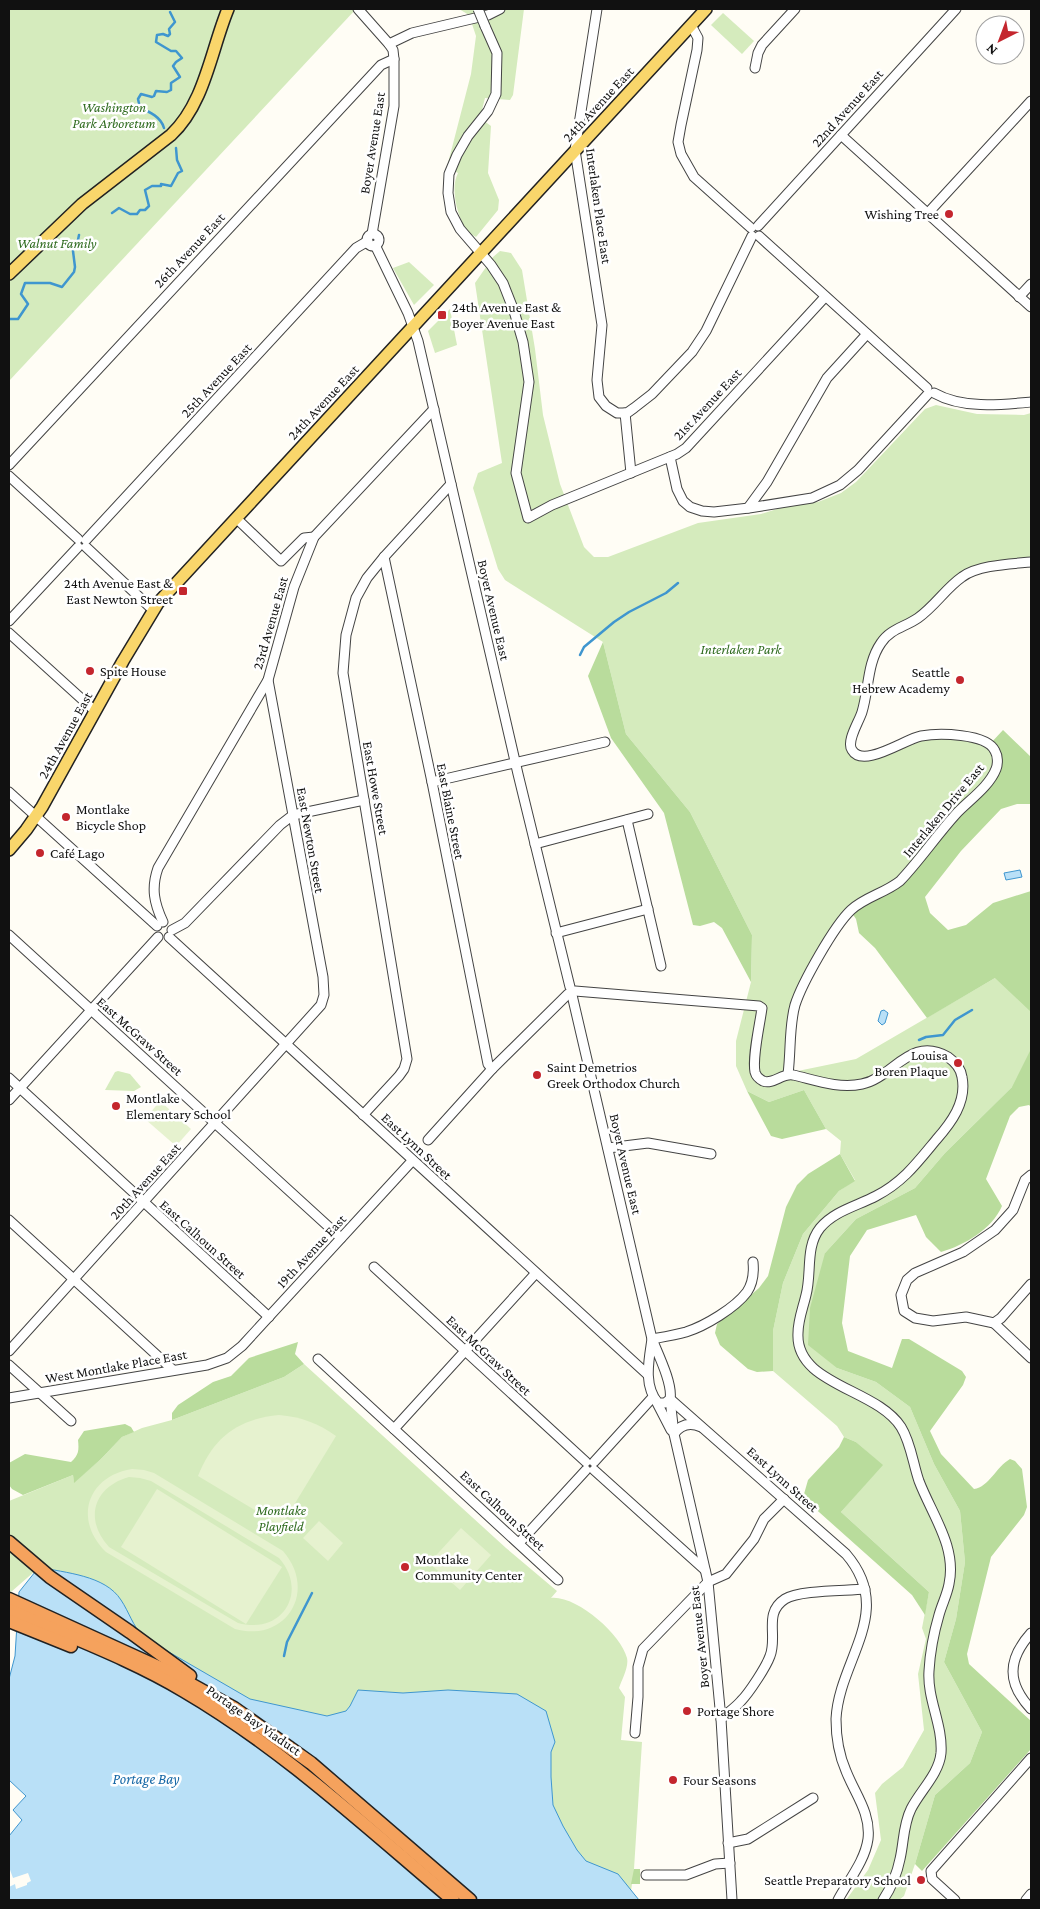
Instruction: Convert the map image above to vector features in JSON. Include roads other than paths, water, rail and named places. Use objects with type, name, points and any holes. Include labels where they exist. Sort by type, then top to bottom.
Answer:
[{"type":"highway","points":[[9,1542],[50,1577],[130,1632],[311,1764],[470,1900]]},
{"type":"highway","points":[[9,1599],[167,1671],[234,1708]]},
{"type":"highway","name":"Portage Bay Viaduct","points":[[9,1610],[133,1664],[183,1690],[233,1722],[293,1764],[453,1900]]},
{"type":"highway","points":[[9,1621],[183,1690]]},
{"type":"main road","points":[[9,274],[71,214],[171,135],[182,124],[203,82],[228,9]]},
{"type":"main road","name":"24th Avenue East","points":[[9,850],[36,816],[153,610],[706,9]]},
{"type":"street","name":"Boyer Avenue East","points":[[358,9],[389,44],[393,50],[394,59],[394,106],[371,240],[413,326],[652,1339],[671,1392],[674,1434],[708,1582],[721,1719],[732,1900]]},
{"type":"street","points":[[478,9],[497,53],[496,94],[488,111],[456,155],[447,188],[449,204],[456,223],[464,235],[481,253]]},
{"type":"street","points":[[389,44],[412,33],[488,15],[500,9]]},
{"type":"street","name":"Interlaken Place East","points":[[598,9],[575,150],[602,325],[597,380],[599,397],[606,406],[617,413],[625,413]]},
{"type":"street","points":[[756,68],[758,53],[762,45],[795,9]]},
{"type":"street","name":"22nd Avenue East","points":[[625,413],[652,394],[692,352],[706,331],[755,231],[956,9]]},
{"type":"street","points":[[691,25],[698,38],[697,50],[678,142],[681,154],[694,177],[929,392],[957,402],[983,404],[1031,402]]},
{"type":"street","name":"26th Avenue East","points":[[9,465],[381,65],[394,59]]},
{"type":"street","points":[[928,213],[1031,101]]},
{"type":"street","points":[[841,134],[1031,308]]},
{"type":"street","name":"25th Avenue East","points":[[9,621],[356,248],[371,240]]},
{"type":"street","name":"21st Avenue East","points":[[481,253],[491,265],[506,290],[518,324],[526,358],[530,382],[516,466],[518,482],[528,518],[552,506],[670,457],[686,448],[825,297]]},
{"type":"street","points":[[1020,297],[1031,284]]},
{"type":"street","points":[[748,508],[767,482],[827,378],[867,334]]},
{"type":"street","points":[[670,457],[677,490],[683,501],[702,512],[748,508],[812,498],[840,485],[858,470],[929,392]]},
{"type":"street","name":"23rd Avenue East","points":[[160,924],[153,890],[158,868],[268,680],[294,587],[314,537],[434,409]]},
{"type":"street","points":[[625,413],[630,473]]},
{"type":"street","points":[[9,476],[153,610]]},
{"type":"street","name":"East Howe Street","points":[[363,1115],[400,1076],[407,1059],[342,673],[346,635],[356,598],[367,578],[451,484]]},
{"type":"street","points":[[236,518],[281,561],[304,538],[314,537]]},
{"type":"street","name":"East Blaine Street","points":[[384,557],[432,782],[488,1064],[492,1069]]},
{"type":"street","name":"Interlaken Drive East","points":[[788,1074],[795,1005],[801,989],[829,938],[850,910],[890,889],[900,881],[996,770],[997,760],[995,751],[990,744],[981,739],[971,737],[920,736],[876,754],[860,757],[855,754],[851,750],[851,737],[859,722],[866,699],[875,653],[889,634],[920,617],[966,574],[1003,565],[1031,562]]},
{"type":"street","points":[[9,633],[95,711]]},
{"type":"street","name":"East Newton Street","points":[[268,680],[323,977],[324,995],[321,1005]]},
{"type":"street","points":[[432,782],[605,742]]},
{"type":"street","points":[[9,792],[160,924],[168,924],[170,934]]},
{"type":"street","points":[[158,937],[164,939],[185,923],[280,824],[293,816],[364,800]]},
{"type":"street","points":[[535,844],[648,814]]},
{"type":"street","points":[[627,820],[661,966]]},
{"type":"street","points":[[556,934],[648,910]]},
{"type":"street","points":[[158,937],[156,932],[160,924]]},
{"type":"street","name":"East Lynn Street","points":[[170,934],[286,1045],[648,1374]]},
{"type":"street","name":"East McGraw Street","points":[[9,935],[342,1238]]},
{"type":"street","points":[[9,1100],[158,937]]},
{"type":"street","points":[[428,1140],[492,1069],[571,992],[753,1004],[762,1008],[755,1056],[755,1072],[761,1080],[766,1082],[788,1074],[830,1084],[860,1085],[872,1081],[907,1056],[917,1052],[933,1052],[945,1056],[955,1063],[962,1074],[961,1100],[951,1122],[914,1167],[893,1186],[842,1211],[825,1222],[818,1231],[812,1242],[808,1284],[798,1333],[800,1351],[813,1368],[838,1385],[868,1398],[882,1407],[900,1426],[905,1435],[921,1485],[941,1529],[948,1550],[951,1569],[950,1584],[938,1616],[929,1669],[929,1687],[941,1740],[941,1754],[936,1767],[912,1807],[905,1823],[901,1858],[892,1883],[883,1900]]},
{"type":"street","name":"20th Avenue East","points":[[9,1352],[321,1005]]},
{"type":"street","name":"East Calhoun Street","points":[[9,1078],[269,1317]]},
{"type":"street","points":[[608,1148],[648,1143],[711,1154]]},
{"type":"street","name":"19th Avenue East","points":[[228,1358],[269,1317],[412,1160]]},
{"type":"street","points":[[1031,1175],[1025,1180],[1013,1210],[996,1230],[963,1252],[915,1273],[907,1280],[901,1295],[904,1311],[915,1318],[933,1321],[966,1318],[994,1323],[1031,1358]]},
{"type":"street","points":[[9,1220],[173,1370]]},
{"type":"street","points":[[652,1339],[687,1331],[713,1319],[729,1308],[747,1292],[754,1273],[753,1262]]},
{"type":"street","name":"East McGraw Street","points":[[374,1267],[705,1570]]},
{"type":"street","points":[[394,1429],[536,1273]]},
{"type":"street","points":[[994,1323],[1001,1318],[1031,1284]]},
{"type":"street","name":"Boyer Avenue East","points":[[652,1339],[648,1374],[654,1398],[674,1434]]},
{"type":"street","name":"West Montlake Place East","points":[[9,1398],[213,1364],[228,1358]]},
{"type":"street","name":"East Calhoun Street","points":[[318,1359],[558,1580]]},
{"type":"street","points":[[9,1365],[71,1421]]},
{"type":"street","points":[[648,1374],[654,1366],[663,1369]]},
{"type":"street","points":[[520,1543],[654,1398],[661,1404],[670,1399]]},
{"type":"street","name":"East Lynn Street","points":[[670,1399],[846,1554],[857,1569],[865,1589]]},
{"type":"street","points":[[674,1434],[678,1429],[687,1424],[696,1424],[706,1429]]},
{"type":"street","points":[[635,1733],[638,1667],[643,1649],[708,1582],[726,1574],[754,1539],[764,1519],[784,1499]]},
{"type":"street","points":[[721,1719],[742,1701],[768,1660],[772,1650],[772,1620],[780,1603],[799,1594],[865,1589],[866,1620],[841,1693],[836,1728],[842,1763],[866,1815],[868,1838],[863,1856],[838,1900]]},
{"type":"street","points":[[1031,1633],[1017,1650],[1013,1664],[1015,1686],[1022,1699],[1031,1709]]},
{"type":"street","points":[[955,1900],[935,1882],[931,1875],[934,1867],[1031,1758]]},
{"type":"street","points":[[728,1843],[748,1839],[812,1798]]},
{"type":"street","points":[[646,1875],[686,1875],[716,1864],[730,1863]]},
{"type":"street","points":[[1026,1900],[1031,1894]]},
{"type":"water","points":[[1020,870],[1022,877],[1006,880],[1004,873]]},
{"type":"water","points":[[884,1010],[888,1013],[885,1023],[882,1025],[878,1021],[881,1011]]},
{"type":"water","name":"Portage Bay","points":[[39,1567],[84,1576],[105,1585],[121,1600],[143,1637],[250,1699],[327,1716],[346,1711],[358,1690],[403,1693],[448,1690],[517,1694],[546,1711],[555,1742],[551,1752],[553,1805],[577,1850],[586,1861],[618,1874],[639,1900],[9,1900],[9,1836],[22,1820],[13,1810],[26,1796],[9,1780],[9,1679],[15,1656],[19,1592]]},
{"type":"waterway","points":[[164,128],[158,118],[140,108],[138,99],[141,94],[152,97],[156,91],[167,92],[171,90],[171,83],[180,77],[173,66],[182,58],[176,51],[171,51],[156,42],[157,35],[163,34],[168,36],[170,34],[169,29],[175,22],[170,12]]},
{"type":"waterway","points":[[112,213],[119,208],[130,214],[137,214],[140,210],[145,210],[149,206],[145,190],[152,186],[161,186],[161,184],[171,186],[178,173],[182,171],[177,160],[176,148]]},
{"type":"waterway","points":[[9,319],[18,319],[28,304],[21,294],[25,283],[50,283],[62,287],[74,272],[72,243],[78,240],[79,235]]},
{"type":"waterway","points":[[580,655],[584,647],[614,622],[666,593],[678,583]]},
{"type":"waterway","points":[[919,1040],[926,1037],[943,1035],[955,1020],[972,1010]]},
{"type":"waterway","points":[[284,1656],[287,1642],[312,1593]]},
{"type":"place","name":"Wishing Tree","points":[[949,214]]},
{"type":"place","name":"24th Avenue East & Boyer Avenue East","points":[[442,315]]},
{"type":"place","name":"24th Avenue East & East Newton Street","points":[[183,591]]},
{"type":"place","name":"Spite House","points":[[90,671]]},
{"type":"place","name":"Seattle Hebrew Academy","points":[[960,680]]},
{"type":"place","name":"Montlake Bicycle Shop","points":[[66,817]]},
{"type":"place","name":"Café Lago","points":[[40,853]]},
{"type":"place","name":"Louisa Boren Plaque","points":[[958,1063]]},
{"type":"place","name":"Saint Demetrios Greek Orthodox Church","points":[[537,1075]]},
{"type":"place","name":"Montlake Elementary School","points":[[116,1106]]},
{"type":"place","name":"Montlake Community Center","points":[[405,1567]]},
{"type":"place","name":"Portage Shore","points":[[687,1711]]},
{"type":"place","name":"Four Seasons","points":[[673,1780]]},
{"type":"place","name":"Seattle Preparatory School","points":[[921,1880]]},
{"type":"park label","name":"Washington Park Arboretum","points":[[114,116]]},
{"type":"park label","name":"Walnut Family","points":[[57,243]]},
{"type":"park label","name":"Interlaken Park","points":[[741,649]]},
{"type":"park label","name":"Montlake Playfield","points":[[281,1518]]}]
